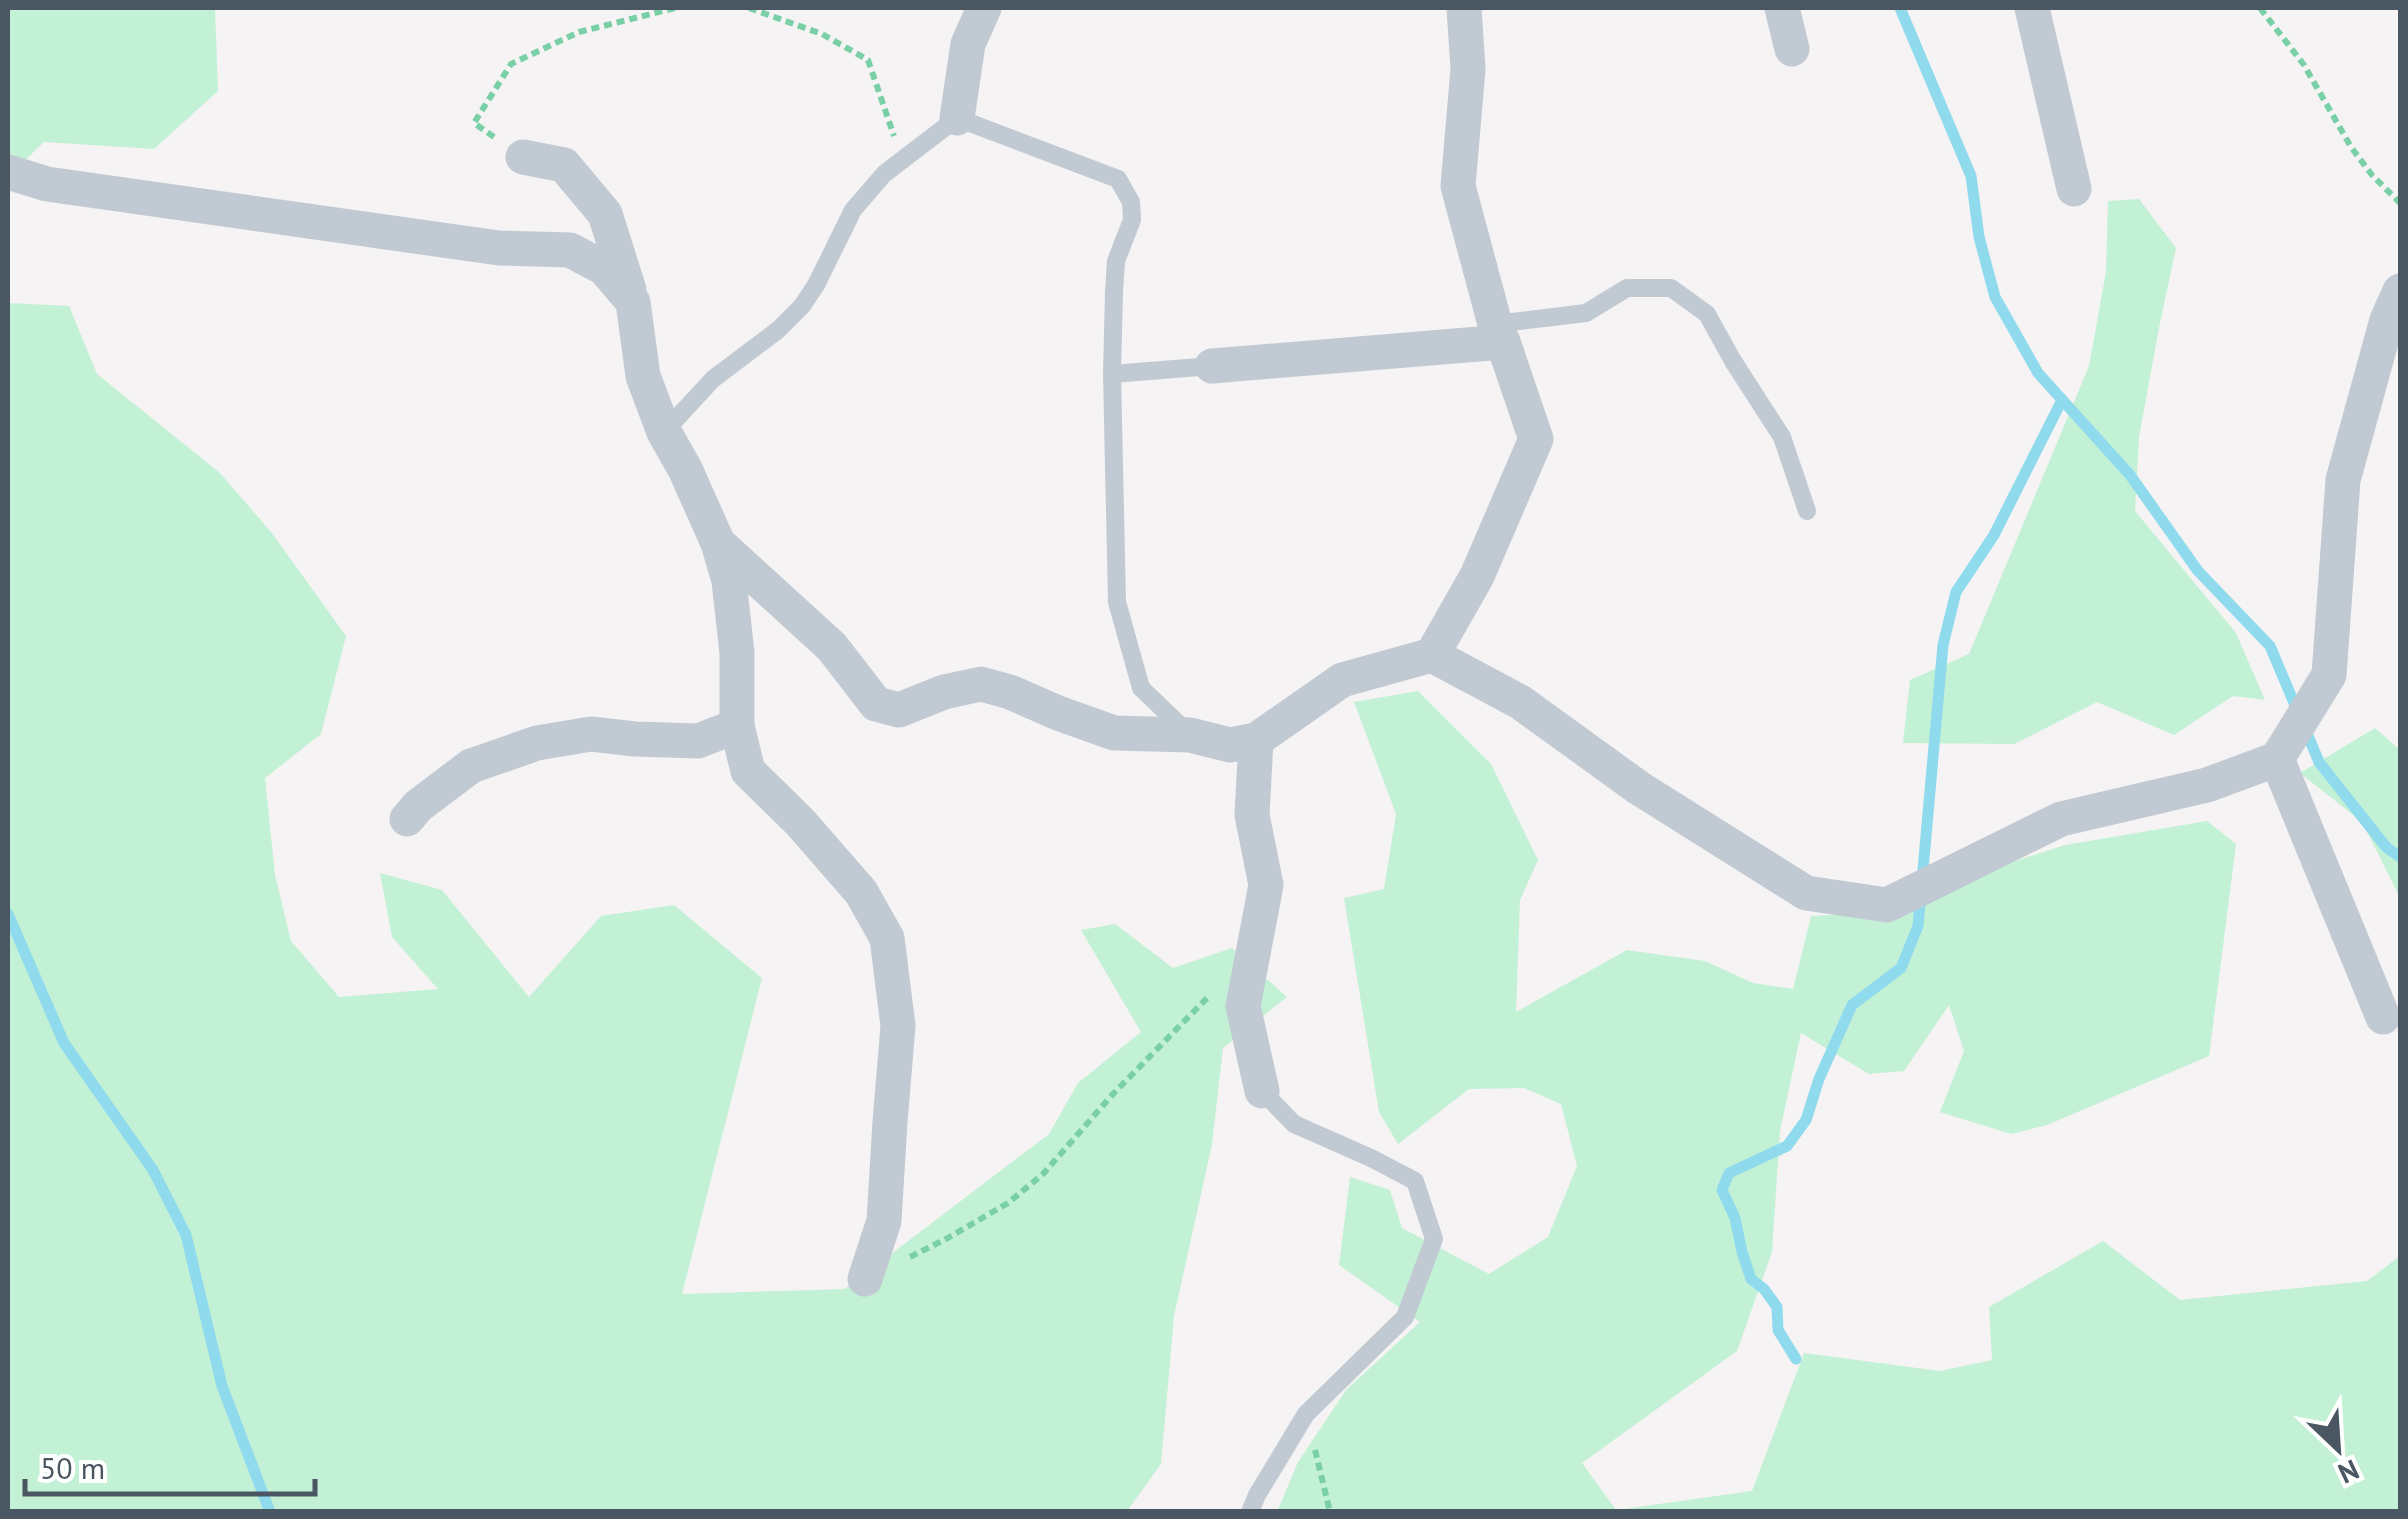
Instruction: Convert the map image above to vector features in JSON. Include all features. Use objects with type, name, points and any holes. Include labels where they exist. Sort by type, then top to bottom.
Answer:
[{"type":"street","points":[[957,118],[968,44],[984,8]]},
{"type":"street","points":[[718,544],[832,647],[876,704],[899,710],[944,692],[982,684],[1114,733],[1190,735],[1230,745],[1256,740],[1342,680],[1432,654],[1477,576],[1536,440],[1499,333],[1458,186],[1468,69],[1464,8]]},
{"type":"street","points":[[1782,8],[1792,49]]},
{"type":"street","points":[[2032,8],[2074,189]]},
{"type":"street","points":[[524,157],[564,165],[605,214],[633,302],[643,376],[664,432],[718,544],[729,581],[735,635],[737,726],[748,771],[800,822],[860,892],[887,938],[898,1026],[884,1221],[865,1280]]},
{"type":"street","points":[[8,172],[47,184],[499,248],[570,250],[604,268],[633,302]]},
{"type":"street","points":[[1432,654],[1520,702],[1639,788],[1806,892],[1887,905],[2061,819],[2207,785],[2277,759],[2330,676],[2343,480],[2387,320],[2400,291]]},
{"type":"street","points":[[1212,366],[1499,333]]},
{"type":"street","points":[[407,819],[471,766],[537,742],[590,734],[698,741],[737,726]]},
{"type":"street","points":[[1256,740],[1252,815],[1266,885],[1243,1006],[1262,1091]]},
{"type":"street","points":[[2277,759],[2382,1017]]},
{"type":"lane","points":[[664,432],[713,380],[778,330],[802,306],[853,210],[884,174],[957,118],[1118,179],[1131,202],[1132,220],[1116,261],[1112,374],[1117,602],[1141,688],[1190,735]]},
{"type":"lane","points":[[1499,333],[1586,312],[1627,288],[1671,288],[1707,314],[1782,437],[1807,511]]},
{"type":"lane","points":[[1112,374],[1212,366]]},
{"type":"lane","points":[[1250,1512],[1256,1495],[1306,1414],[1405,1317],[1434,1239],[1414,1181],[1294,1124],[1262,1091]]},
{"type":"path","points":[[524,157],[474,123],[511,64],[578,32],[675,8]]},
{"type":"path","points":[[748,8],[822,34],[868,60],[903,161]]},
{"type":"path","points":[[2260,8],[2304,65],[2351,147],[2372,176],[2400,203]]},
{"type":"path","points":[[865,1280],[1008,1203],[1043,1174],[1113,1094],[1253,950]]},
{"type":"path","points":[[1306,1414],[1330,1512]]},
{"type":"green space","points":[[8,8],[215,8],[218,91],[154,149],[44,142],[8,177]]},
{"type":"green space","points":[[2139,199],[2176,248],[2139,437],[2135,511],[2236,633],[2265,700],[2233,696],[2174,735],[2097,702],[2014,744],[1903,743],[1910,680],[1969,654],[2089,366],[2106,272],[2108,201]]},
{"type":"green space","points":[[8,303],[69,306],[97,374],[220,473],[271,532],[346,636],[321,734],[265,778],[275,875],[291,941],[339,997],[438,989],[392,937],[380,873],[442,890],[529,997],[601,916],[674,905],[762,978],[682,1294],[845,1289],[1049,1134],[1078,1083],[1141,1032],[1081,930],[1115,924],[1173,968],[1232,948],[1287,997],[1223,1048],[1212,1144],[1174,1316],[1161,1464],[1127,1511],[8,1511]]},
{"type":"green space","points":[[1418,691],[1491,764],[1538,860],[1520,900],[1516,1012],[1627,950],[1705,961],[1753,983],[1793,989],[1811,916],[1907,911],[1988,870],[2065,845],[2207,821],[2236,844],[2209,1056],[2047,1125],[2011,1134],[1940,1112],[1964,1051],[1949,1005],[1904,1071],[1869,1074],[1801,1033],[1780,1131],[1772,1252],[1737,1351],[1582,1463],[1616,1510],[1752,1491],[1804,1353],[1940,1371],[1992,1360],[1989,1307],[2103,1241],[2180,1300],[2367,1281],[2400,1256],[2400,1511],[1277,1512],[1298,1462],[1346,1390],[1420,1322],[1339,1265],[1350,1177],[1390,1190],[1402,1228],[1489,1274],[1548,1237],[1577,1166],[1561,1104],[1524,1088],[1469,1089],[1398,1144],[1379,1112],[1344,898],[1384,889],[1396,814],[1354,702]]},
{"type":"green space","points":[[2375,728],[2400,750],[2400,897],[2362,822],[2300,773]]},
{"type":"waterway","points":[[1900,8],[1971,176],[1979,237],[1995,297],[2038,373],[2130,475],[2198,571],[2270,646],[2319,762],[2386,847],[2400,857]]},
{"type":"waterway","points":[[1796,1359],[1778,1330],[1777,1307],[1751,1279],[1735,1218],[1722,1190],[1729,1173],[1787,1146],[1806,1120],[1819,1079],[1852,1005],[1901,968],[1918,926],[1943,645],[1956,592],[1994,535],[2062,400]]},
{"type":"waterway","points":[[8,914],[64,1043],[153,1170],[186,1235],[222,1386],[270,1512]]}]
